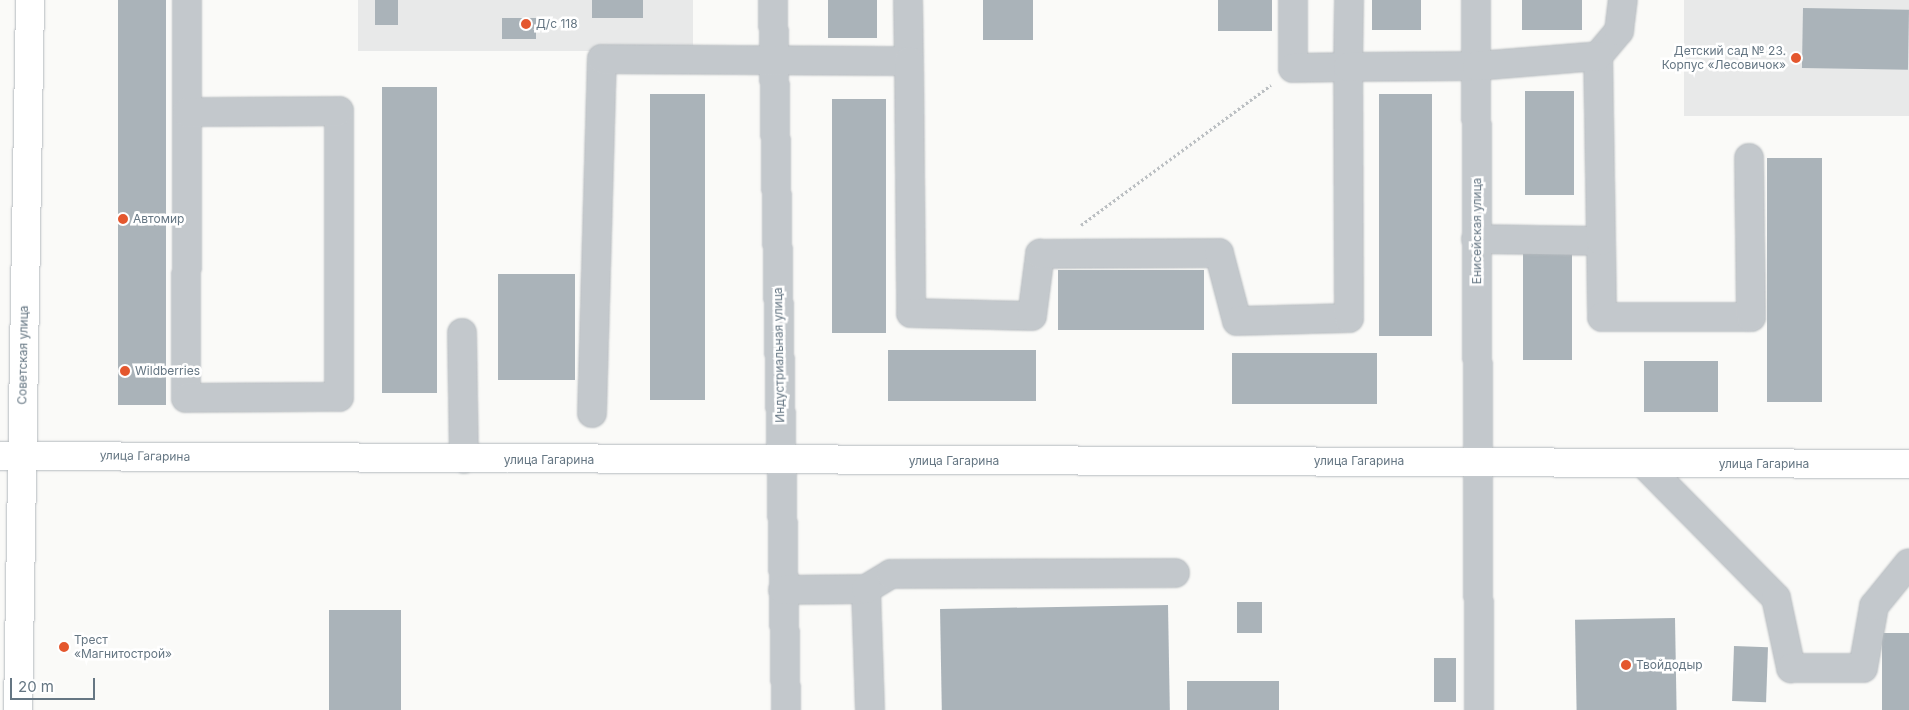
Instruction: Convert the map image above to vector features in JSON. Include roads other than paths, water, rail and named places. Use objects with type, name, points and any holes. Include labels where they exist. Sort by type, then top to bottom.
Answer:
[{"type":"main road","name":"Советская улица","points":[[18,710],[10,456],[30,0]]},
{"type":"main road","name":"улица Гагарина","points":[[10,456],[780,461],[1909,464]]},
{"type":"street","points":[[186,0],[186,112],[186,398],[338,397],[338,111],[186,112]]},
{"type":"street","name":"Индустриальная улица","points":[[773,0],[786,710]]},
{"type":"street","points":[[908,0],[911,312],[1032,316],[1040,254],[1220,253],[1237,321],[1349,318],[1349,0]]},
{"type":"street","points":[[1293,0],[1294,68],[1477,66],[1598,56]]},
{"type":"street","name":"Енисейская улица","points":[[1476,0],[1478,710]]},
{"type":"street","points":[[1623,0],[1619,31],[1598,56],[1602,317],[1751,317],[1749,158]]},
{"type":"street","points":[[592,413],[602,59],[773,58],[909,61]]},
{"type":"street","points":[[1476,239],[1601,241]]},
{"type":"street","points":[[462,333],[464,459]]},
{"type":"street","points":[[1644,464],[1776,598],[1791,668],[1863,668],[1874,606],[1909,563]]},
{"type":"street","points":[[783,590],[866,589],[891,574],[1176,573]]},
{"type":"street","points":[[866,589],[870,710]]},
{"type":"place","name":"Д/с 118","points":[[526,24]]},
{"type":"place","name":"Детский сад № 23. Корпус «Лесовичок»","points":[[1796,58]]},
{"type":"place","name":"Автомир","points":[[123,219]]},
{"type":"place","name":"Wildberries","points":[[125,371]]},
{"type":"place","name":"Трест «Магнитострой»","points":[[64,647]]},
{"type":"place","name":"Твойдодыр","points":[[1626,665]]}]
